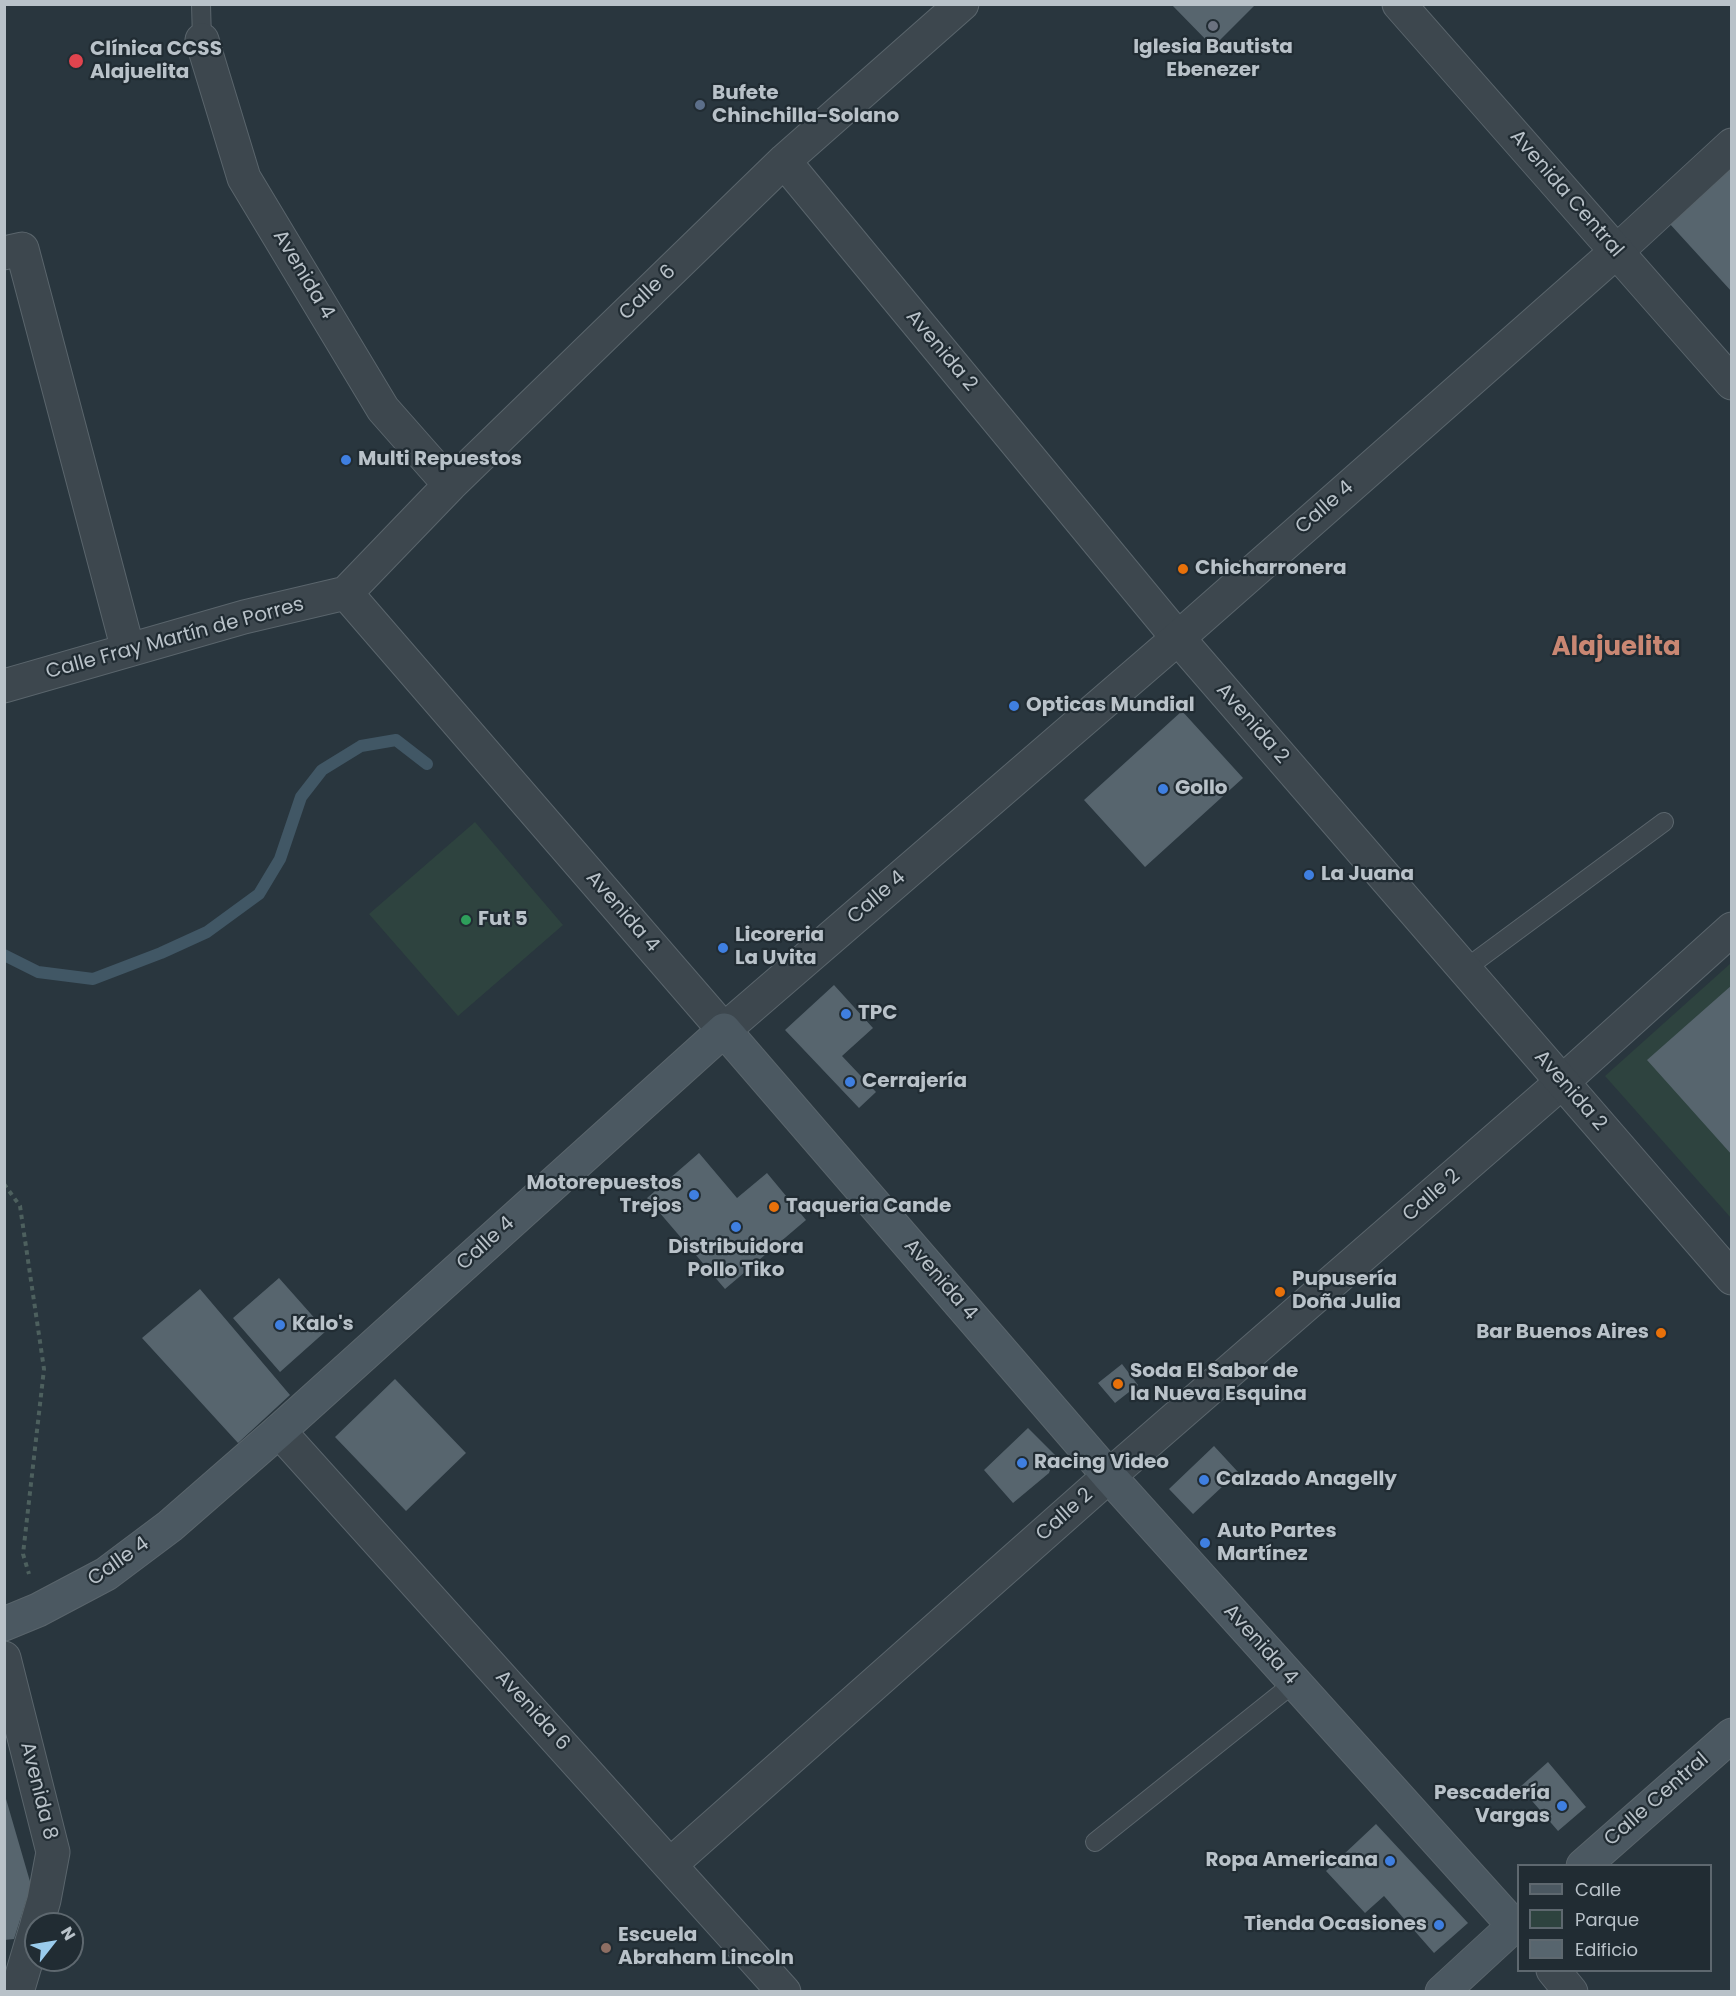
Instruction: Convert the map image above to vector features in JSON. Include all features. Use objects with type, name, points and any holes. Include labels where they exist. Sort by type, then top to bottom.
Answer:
[{"type":"main road","name":"Calle 4","points":[[4,1624],[38,1610],[106,1574],[178,1519],[279,1431],[724,1030]]},
{"type":"main road","name":"Avenida 4","points":[[724,1030],[1109,1476],[1517,1927]]},
{"type":"main road","name":"Calle Central","points":[[1585,1864],[1731,1735]]},
{"type":"main road","points":[[1442,1992],[1517,1927]]},
{"type":"street","name":"Calle 6","points":[[346,593],[450,485],[784,161],[962,4]]},
{"type":"street","name":"Avenida Central","points":[[1399,4],[1731,383]]},
{"type":"street","name":"Avenida 4","points":[[202,40],[244,178],[383,409],[450,485]]},
{"type":"street","name":"Calle 4","points":[[724,1030],[1178,638],[1617,251],[1731,146]]},
{"type":"street","name":"Avenida 2","points":[[784,161],[1178,638],[1731,1278]]},
{"type":"street","points":[[4,254],[22,249],[128,650]]},
{"type":"street","name":"Avenida 4","points":[[346,593],[724,1030]]},
{"type":"street","name":"Calle Fray Martín de Porres","points":[[4,686],[244,617],[346,593]]},
{"type":"street","name":"Calle 2","points":[[671,1864],[1109,1476],[1562,1082],[1731,929]]},
{"type":"street","name":"Avenida 6","points":[[279,1431],[784,1992]]},
{"type":"street","name":"Avenida 8","points":[[4,1658],[53,1852],[41,1912]]},
{"type":"street","name":"Avenida 8","points":[[17,1992],[24,1969]]},
{"type":"street","points":[[1554,1972],[1571,1992]]},
{"type":"lane","points":[[201,4],[202,40]]},
{"type":"lane","points":[[1465,969],[1664,822]]},
{"type":"lane","points":[[1095,1842],[1294,1683]]},
{"type":"path","points":[[4,1184],[20,1206],[44,1369],[23,1554],[38,1610]]},
{"type":"green space","name":"Fut 5","points":[[475,822],[563,925],[458,1016],[369,914]]},
{"type":"green space","points":[[1731,963],[1731,1218],[1605,1076]]},
{"type":"building","name":"Iglesia Bautista Ebenezer","points":[[1171,4],[1256,4],[1213,47]]},
{"type":"building","points":[[1732,166],[1732,292],[1669,223]]},
{"type":"building","name":"Gollo","points":[[1182,711],[1243,778],[1145,867],[1084,800]]},
{"type":"building","points":[[834,985],[873,1028],[842,1056],[876,1092],[859,1108],[785,1030]]},
{"type":"building","points":[[1732,985],[1732,1155],[1647,1060]]},
{"type":"building","points":[[699,1153],[737,1198],[767,1173],[806,1220],[725,1289],[647,1198]]},
{"type":"building","name":"Kalo's","points":[[279,1278],[326,1331],[280,1372],[233,1318]]},
{"type":"building","points":[[200,1289],[290,1395],[238,1443],[142,1338]]},
{"type":"building","name":"Soda El Sabor de la Nueva Esquina","points":[[1122,1364],[1138,1385],[1115,1403],[1098,1383]]},
{"type":"building","points":[[395,1379],[466,1453],[406,1511],[335,1437]]},
{"type":"building","name":"Racing Video","points":[[1028,1428],[1055,1455],[1049,1473],[1013,1503],[984,1470]]},
{"type":"building","name":"Calzado Anagelly","points":[[1214,1446],[1238,1472],[1193,1514],[1169,1489]]},
{"type":"building","points":[[1548,1762],[1586,1807],[1558,1831],[1520,1787]]},
{"type":"building","points":[[4,1792],[31,1885],[14,1939],[4,1940]]},
{"type":"building","points":[[1376,1824],[1468,1923],[1434,1953],[1384,1896],[1365,1913],[1326,1871]]},
{"type":"waterway","points":[[4,955],[38,972],[93,979],[161,953],[207,932],[259,894],[280,859],[301,797],[322,770],[361,746],[396,740],[427,764]]},
{"type":"place","name":"Iglesia Bautista Ebenezer","points":[[1213,26]]},
{"type":"place","name":"Clínica CCSS Alajuelita","points":[[76,61]]},
{"type":"place","name":"Bufete Chinchilla-Solano","points":[[700,105]]},
{"type":"place","name":"Multi Repuestos","points":[[346,460]]},
{"type":"place","name":"Chicharronera","points":[[1183,569]]},
{"type":"place","name":"Opticas Mundial","points":[[1014,706]]},
{"type":"place","name":"Gollo","points":[[1163,789]]},
{"type":"place","name":"La Juana","points":[[1309,875]]},
{"type":"place","name":"Fut 5","points":[[466,920]]},
{"type":"place","name":"Licoreria La Uvita","points":[[723,948]]},
{"type":"place","name":"TPC","points":[[846,1014]]},
{"type":"place","name":"Cerrajería","points":[[850,1082]]},
{"type":"place","name":"Motorepuestos Trejos","points":[[694,1195]]},
{"type":"place","name":"Taqueria Cande","points":[[774,1207]]},
{"type":"place","name":"Distribuidora Pollo Tiko","points":[[736,1227]]},
{"type":"place","name":"Pupusería Doña Julia","points":[[1280,1292]]},
{"type":"place","name":"Kalo's","points":[[280,1325]]},
{"type":"place","name":"Bar Buenos Aires","points":[[1661,1333]]},
{"type":"place","name":"Soda El Sabor de la Nueva Esquina","points":[[1118,1384]]},
{"type":"place","name":"Racing Video","points":[[1022,1463]]},
{"type":"place","name":"Calzado Anagelly","points":[[1204,1480]]},
{"type":"place","name":"Auto Partes Martínez","points":[[1205,1543]]},
{"type":"place","name":"Pescadería Vargas","points":[[1562,1806]]},
{"type":"place","name":"Ropa Americana","points":[[1390,1861]]},
{"type":"place","name":"Tienda Ocasiones","points":[[1439,1925]]},
{"type":"place","name":"Escuela Abraham Lincoln","points":[[606,1948]]},
{"type":"district","name":"Alajuelita","points":[[1616,648]]}]
